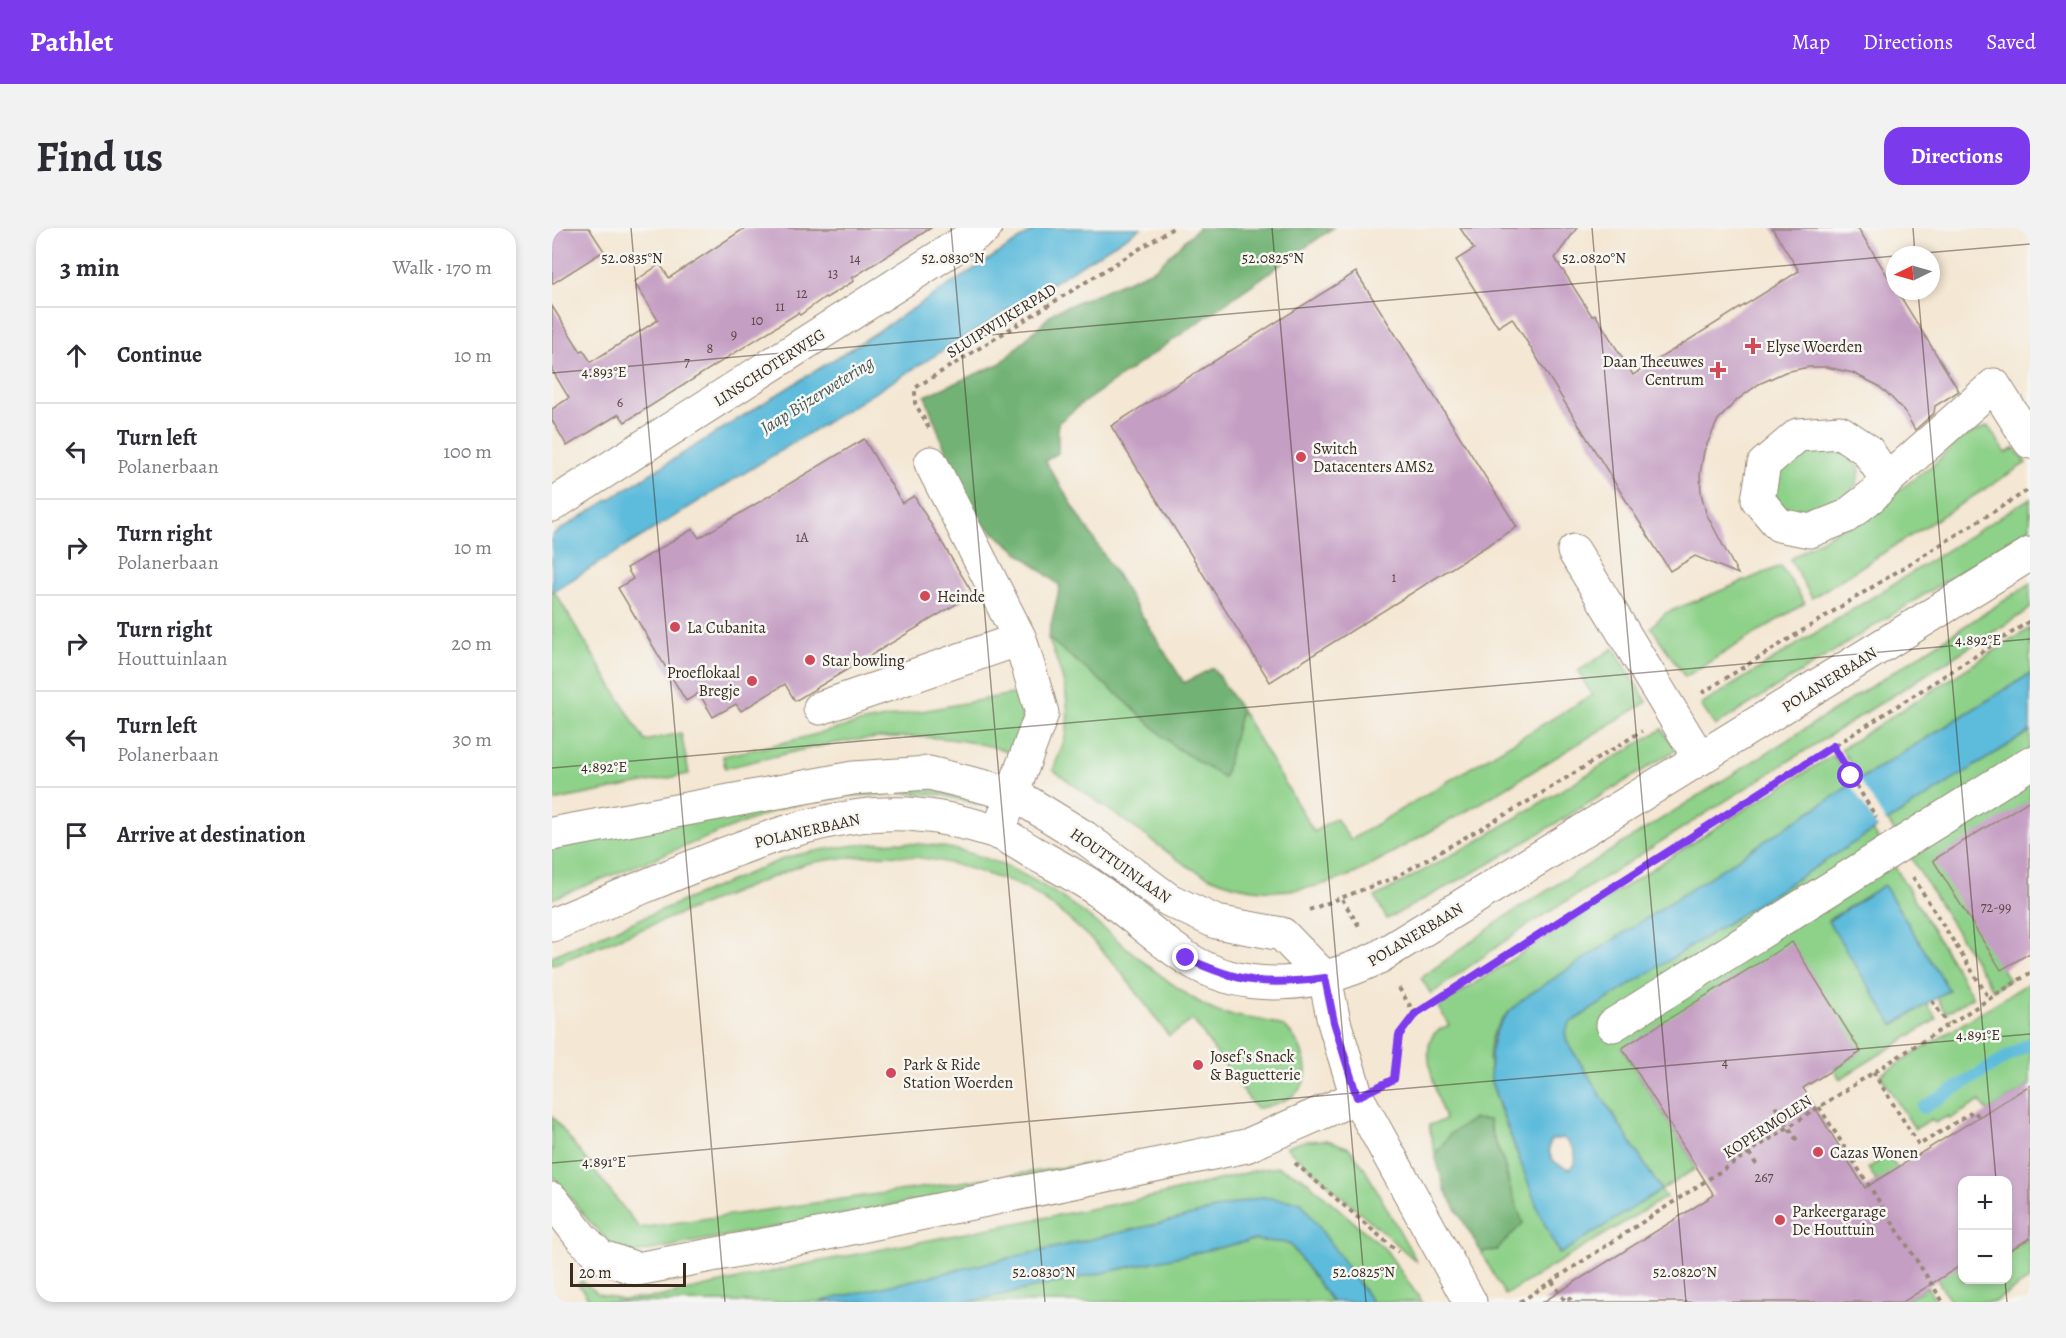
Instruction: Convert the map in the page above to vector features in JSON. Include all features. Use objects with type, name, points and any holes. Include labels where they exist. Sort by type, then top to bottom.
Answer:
[{"type":"main road","name":"LINSCHOTERWEG","points":[[552,506],[985,228]]},
{"type":"main road","points":[[1887,480],[1994,385],[2030,442]]},
{"type":"main road","points":[[931,463],[1020,639],[1042,713],[998,833]]},
{"type":"main road","points":[[1574,551],[1700,759]]},
{"type":"main road","name":"POLANERBAAN","points":[[552,924],[742,846],[781,833],[866,816],[908,814],[954,821],[998,833],[1088,884],[1186,958],[1218,973],[1248,981],[1287,983],[1325,978],[1358,968],[1379,957],[2030,554]]},
{"type":"main road","points":[[820,708],[1020,639]]},
{"type":"main road","points":[[1613,1025],[1891,840],[2030,763]]},
{"type":"main road","name":"HOUTTUINLAAN","points":[[552,834],[853,778],[929,773],[1014,794],[1084,837],[1169,900],[1216,922],[1282,934],[1325,978]]},
{"type":"main road","points":[[1325,978],[1334,1022],[1357,1097],[1470,1302]]},
{"type":"main road","points":[[552,1199],[580,1237],[600,1256],[637,1269],[813,1236],[1256,1141],[1357,1097]]},
{"type":"path","name":"SLUIPWIJKERPAD","points":[[931,463],[941,453],[915,402],[915,388],[1173,228]]},
{"type":"path","points":[[1357,1097],[1394,1079],[1399,1035],[1415,1014],[2030,621]]},
{"type":"path","points":[[1833,746],[1989,998]]},
{"type":"path","name":"KOPERMOLEN","points":[[1520,1302],[1873,1072],[2030,973]]},
{"type":"path","points":[[1932,1001],[1948,1024]]},
{"type":"path","points":[[1873,1072],[1919,1145],[1974,1111],[1979,1117]]},
{"type":"path","points":[[1775,1106],[1798,1142]]},
{"type":"path","points":[[1819,1107],[1880,1207],[1943,1302]]},
{"type":"path","points":[[1256,1141],[1404,1257]]},
{"type":"path","points":[[1749,1153],[1758,1167]]},
{"type":"path","points":[[1552,1281],[1565,1301],[1574,1296]]},
{"type":"green space","points":[[1198,228],[1333,228],[1080,405],[1058,423],[1058,453],[1045,461],[1184,683],[1213,668],[1241,710],[1224,778],[1175,747],[1123,699],[1048,638],[1060,586],[969,512],[925,396],[1001,363],[1054,312],[1155,269]]},
{"type":"green space","points":[[1988,426],[2006,453],[2015,448],[2026,463],[1812,598],[1790,559],[1890,497],[1935,463],[1961,438]]},
{"type":"green space","points":[[1827,444],[1854,457],[1860,470],[1856,485],[1845,497],[1813,514],[1797,514],[1782,507],[1774,494],[1775,477],[1781,469],[1811,446]]},
{"type":"green space","points":[[2030,498],[2030,528],[1715,726],[1701,705]]},
{"type":"green space","points":[[1781,566],[1805,603],[1685,677],[1651,627],[1666,613]]},
{"type":"green space","points":[[2030,584],[2030,609],[1519,931],[1431,994],[1421,978],[1508,915],[1808,727]]},
{"type":"green space","points":[[554,591],[645,741],[681,733],[689,774],[552,801],[552,592]]},
{"type":"green space","points":[[2030,628],[2030,674],[1860,779],[1841,749]]},
{"type":"green space","points":[[1048,638],[1123,699],[1175,747],[1224,777],[1241,710],[1314,832],[1336,818],[1350,840],[1592,695],[1578,671],[1614,648],[1647,702],[1479,804],[1358,872],[1315,886],[1294,890],[1253,889],[1212,878],[1191,868],[1053,770],[1066,734],[1068,709],[1061,673]]},
{"type":"green space","points":[[1018,693],[1023,720],[1014,753],[963,741],[884,737],[796,751],[725,768],[723,756],[859,723]]},
{"type":"green space","points":[[1662,729],[1676,750],[1489,864],[1387,919],[1375,897],[1476,842]]},
{"type":"green space","points":[[2030,731],[2030,801],[1935,861],[2009,980],[1993,990],[1888,821]]},
{"type":"green space","points":[[1833,755],[1851,785],[1530,994],[1508,1013],[1498,1025],[1492,1038],[1490,1066],[1495,1094],[1559,1254],[1661,1190],[1666,1197],[1505,1295],[1481,1252],[1497,1250],[1509,1190],[1506,1168],[1489,1120],[1451,1133],[1435,1155],[1429,1125],[1445,1120],[1432,1077],[1430,1043],[1434,1033],[1449,1025],[1438,1007],[1748,807]]},
{"type":"green space","points":[[877,786],[988,794],[983,806],[943,795],[908,793],[845,796],[786,806],[552,899],[552,846]]},
{"type":"green space","points":[[1873,830],[1973,997],[1946,1013],[1937,998],[1949,990],[1884,885],[1828,920],[1894,1025],[1927,1004],[1937,1019],[1840,1079],[1834,1069],[1860,1052],[1622,1048],[1691,1158],[1695,1169],[1661,1190],[1567,1042],[1565,1032],[1569,1023]]},
{"type":"green space","points":[[897,842],[938,846],[1004,865],[1063,898],[1198,1002],[1222,1013],[1265,1021],[1284,1028],[1291,1033],[1303,1054],[1306,1070],[1303,1085],[1289,1098],[1256,1109],[1193,1020],[1169,1036],[1105,954],[1054,907],[1027,889],[1013,883],[941,861],[876,855],[805,864],[552,965],[552,956],[785,858],[840,847]]},
{"type":"green space","points":[[2030,982],[2030,1085],[1988,1112],[1980,1101],[1950,1119],[1948,1116],[1935,1123],[1932,1119],[1915,1129],[1880,1075]]},
{"type":"green space","points":[[552,1116],[639,1228],[1095,1163],[1097,1167],[635,1253],[612,1245],[587,1219],[552,1175]]},
{"type":"green space","points":[[1473,1119],[1489,1120],[1492,1137],[1503,1161],[1523,1223],[1496,1250],[1481,1252],[1445,1190],[1435,1155],[1451,1133]]},
{"type":"green space","points":[[1327,1140],[1349,1148],[1363,1166],[1417,1262],[1286,1147],[1304,1141]]},
{"type":"green space","points":[[1889,1155],[1958,1268],[1958,1284],[2012,1284],[2012,1249],[2030,1238],[2030,1279],[1994,1302],[1951,1302],[1868,1168]]},
{"type":"green space","points":[[1278,1167],[1302,1177],[1386,1250],[1422,1302],[1372,1302],[1301,1202],[1261,1197],[1166,1222],[818,1302],[591,1302],[578,1284],[582,1281],[599,1294],[622,1300],[658,1297],[806,1264],[1156,1196],[1257,1170]]},
{"type":"green space","points":[[1254,1240],[1289,1243],[1332,1302],[968,1302]]},
{"type":"green space","points":[[1927,1287],[1937,1302],[1903,1302]]},
{"type":"water","name":"Jaap Bijzerwetering","points":[[1037,228],[1141,228],[552,592],[552,535],[860,343]]},
{"type":"water","points":[[2030,674],[2030,731],[1570,1023],[1565,1032],[1567,1042],[1661,1190],[1560,1254],[1540,1215],[1491,1082],[1491,1053],[1501,1022],[1530,994],[1851,785]],"holes":[[[1563,1138],[1574,1149],[1575,1164],[1570,1169],[1555,1162],[1549,1151],[1551,1140]]]},
{"type":"water","points":[[1884,885],[1949,990],[1893,1025],[1828,921]]},
{"type":"water","points":[[1261,1197],[1301,1202],[1372,1302],[1332,1302],[1289,1243],[1254,1240],[968,1302],[818,1302],[1166,1222]]},
{"type":"pier","points":[[1858,777],[1888,825],[1879,830],[1849,782]]},
{"type":"building","points":[[552,228],[589,228],[604,251],[552,284]]},
{"type":"building","points":[[745,228],[931,228],[852,278],[854,281],[825,297],[800,315],[798,313],[625,422],[619,414],[567,446],[552,420],[552,409],[569,398],[552,370],[552,306],[581,352],[583,350],[591,362],[658,320],[634,282],[660,264],[669,278]]},
{"type":"building","points":[[1460,228],[1577,228],[1555,258],[1592,316],[1595,314],[1633,375],[1799,271],[1772,228],[1858,228],[1886,273],[1886,300],[1903,300],[1959,391],[1935,406],[1934,413],[1915,430],[1905,412],[1888,394],[1877,385],[1853,373],[1827,367],[1809,367],[1785,372],[1759,384],[1737,400],[1718,420],[1704,451],[1700,474],[1701,493],[1706,513],[1738,574],[1695,556],[1670,571],[1512,318],[1498,327],[1456,260],[1474,249]]},
{"type":"building","name":"Switch Datacenters AMS2","points":[[1356,272],[1517,527],[1270,682],[1111,426]]},
{"type":"building","points":[[864,439],[902,503],[914,496],[973,594],[795,701],[785,684],[741,711],[736,704],[713,717],[699,693],[686,701],[618,588],[633,579],[627,568],[693,529],[699,538]]},
{"type":"building","points":[[2030,800],[2030,953],[2001,970],[1933,860]]},
{"type":"building","points":[[1792,942],[1861,1052],[1803,1088],[1865,1188],[2030,1085],[2030,1238],[2012,1249],[2012,1176],[1958,1176],[1958,1267],[1903,1302],[1543,1302],[1714,1195],[1622,1048]]},
{"type":"waterway","points":[[1923,1108],[2030,1043]]},
{"type":"place","name":"Elyse Woerden","points":[[1753,346]]},
{"type":"place","name":"Daan Theeuwes Centrum","points":[[1718,370]]},
{"type":"place","name":"Switch Datacenters AMS2","points":[[1301,457]]},
{"type":"place","name":"Heinde","points":[[925,596]]},
{"type":"place","name":"La Cubanita","points":[[675,627]]},
{"type":"place","name":"Star bowling","points":[[810,660]]},
{"type":"place","name":"Proeflokaal Bregje","points":[[752,681]]},
{"type":"place","name":"Josef's Snack & Baguetterie","points":[[1198,1065]]},
{"type":"place","name":"Park & Ride Station Woerden","points":[[891,1073]]},
{"type":"place","name":"Cazas Wonen","points":[[1818,1152]]},
{"type":"place","name":"Parkeergarage De Houttuin","points":[[1780,1220]]},
{"type":"route","points":[[1186,958],[1218,973],[1248,981],[1287,983],[1325,978],[1334,1022],[1357,1097],[1394,1079],[1399,1035],[1415,1014],[1833,746],[1851,776]]}]
